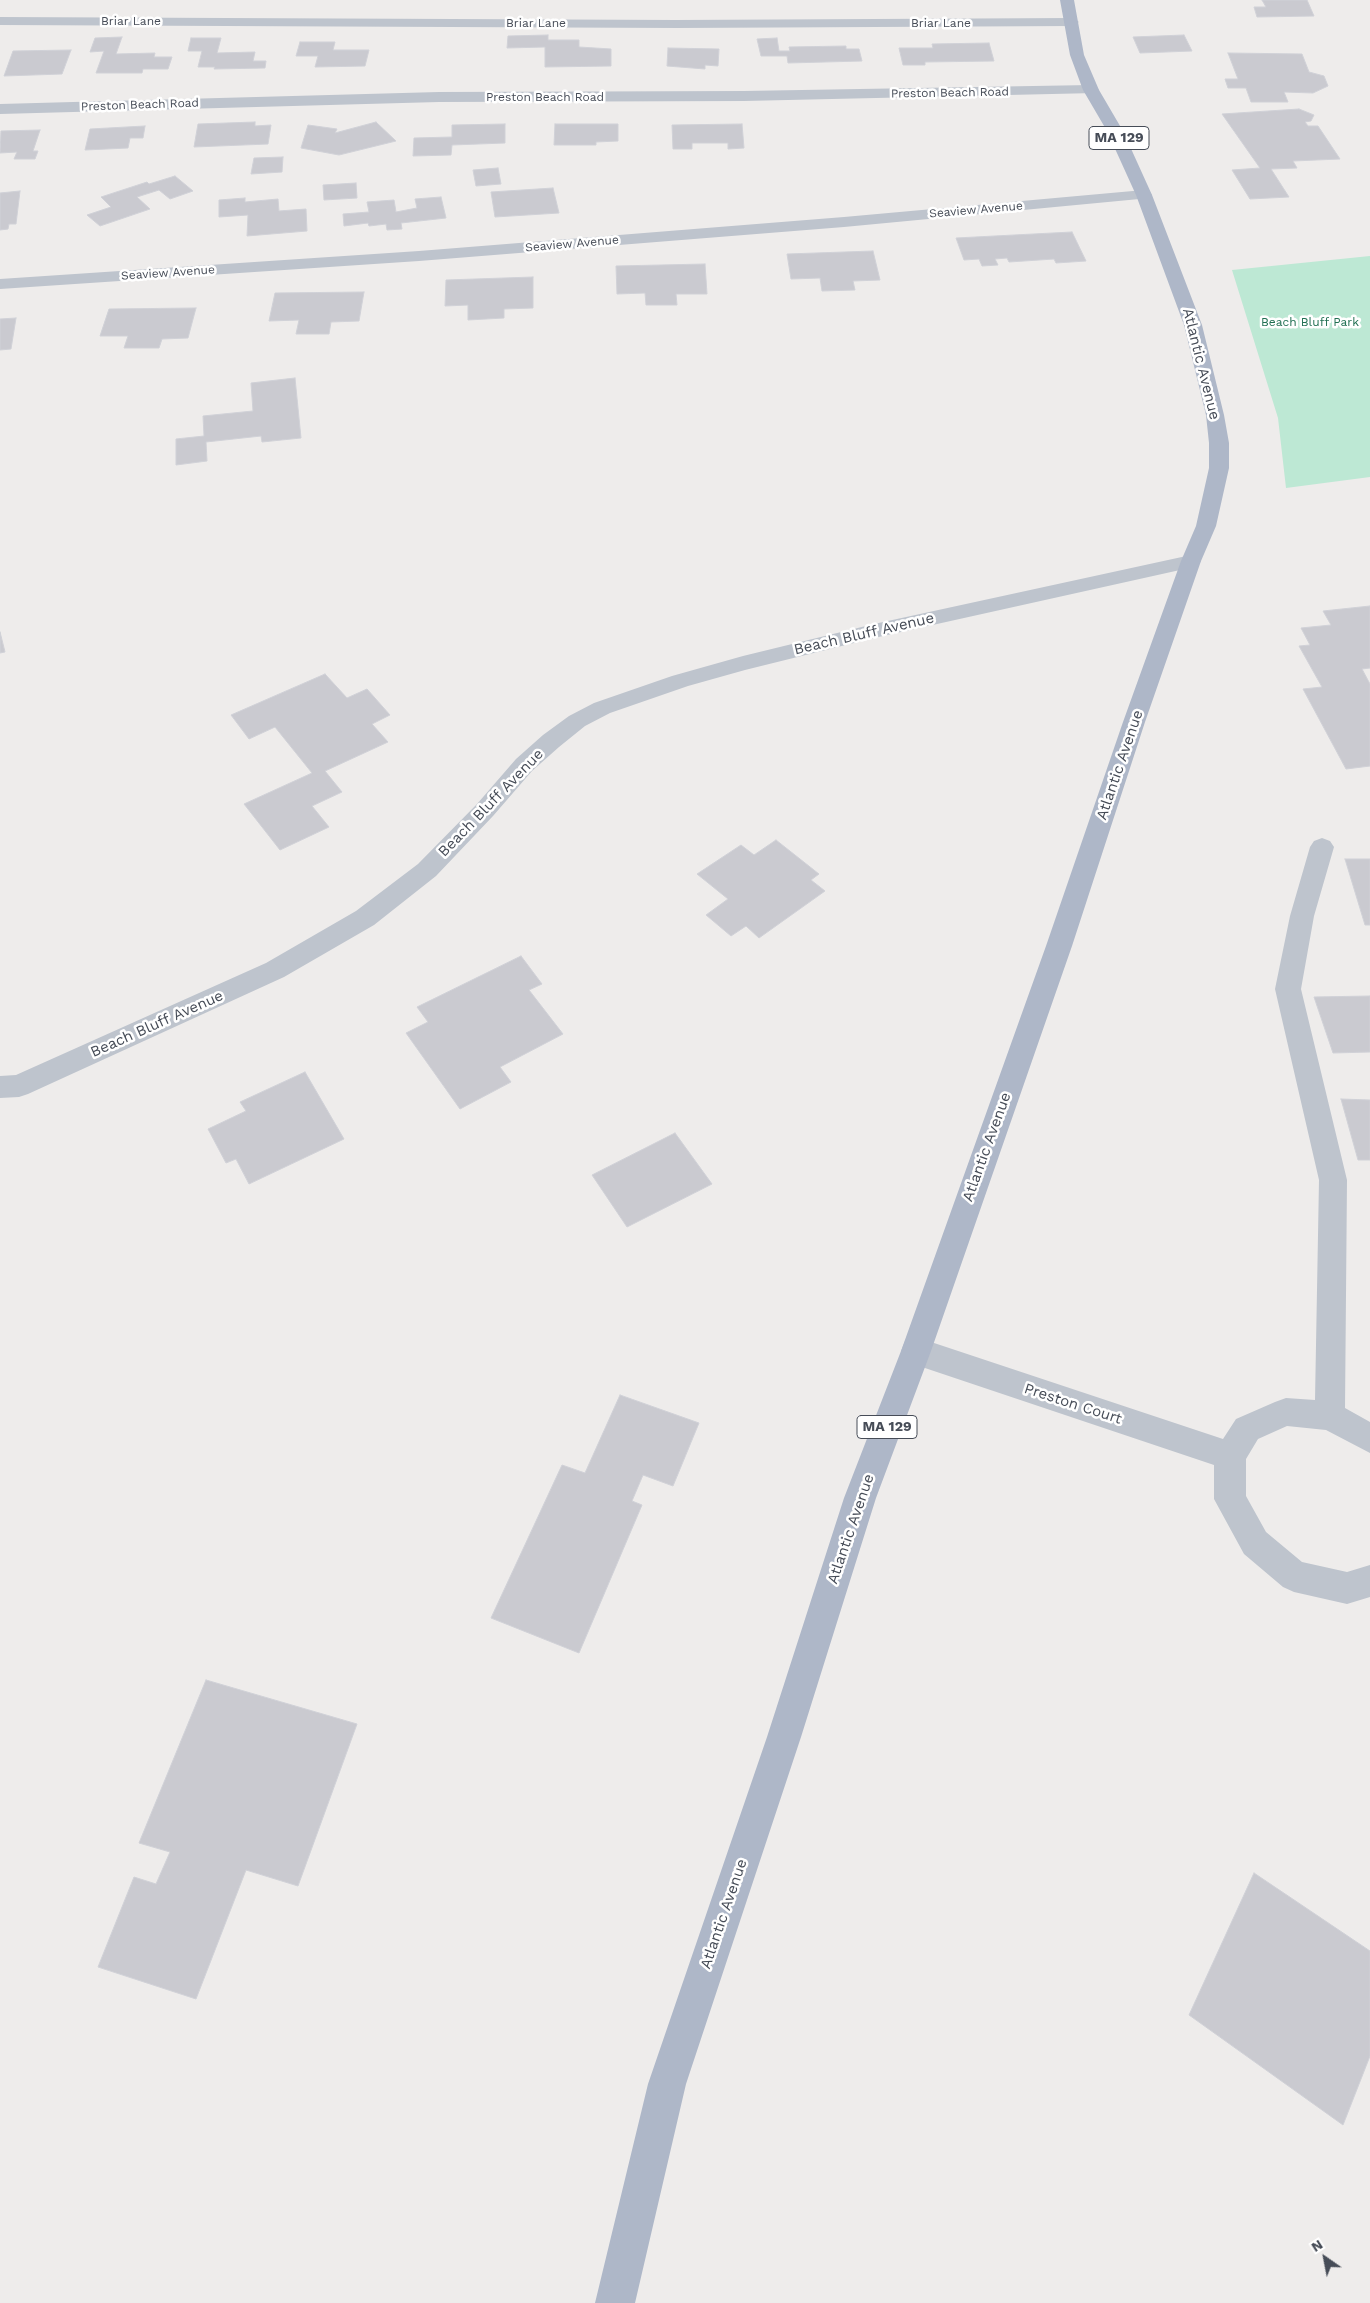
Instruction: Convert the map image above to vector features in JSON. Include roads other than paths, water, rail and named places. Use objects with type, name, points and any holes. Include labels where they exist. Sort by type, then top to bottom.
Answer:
[{"type":"main road","name":"Atlantic Avenue","points":[[615,2303],[667,2084],[784,1737],[860,1498],[916,1351],[1191,561],[1206,526],[1219,468],[1219,443],[1215,415],[1193,324],[1144,195],[1116,131],[1091,90],[1077,55],[1067,0]]},
{"type":"street","name":"Briar Lane","points":[[0,21],[667,24],[1072,22]]},
{"type":"street","name":"Preston Beach Road","points":[[0,109],[439,97],[744,96],[1091,90]]},
{"type":"street","name":"Seaview Avenue","points":[[0,284],[449,254],[844,222],[1144,195]]},
{"type":"street","name":"Beach Bluff Avenue","points":[[6,1089],[275,970],[365,918],[427,870],[485,810],[524,765],[551,741],[576,721],[602,708],[680,681],[752,661],[874,631],[1191,561]]},
{"type":"street","points":[[1322,847],[1302,916],[1288,990],[1333,1180],[1330,1416]]},
{"type":"street","name":"Preston Court","points":[[916,1351],[1230,1456]]},
{"type":"street","points":[[1369,1582],[1347,1588],[1294,1576],[1255,1543],[1230,1499],[1230,1456],[1247,1430],[1286,1412],[1330,1416],[1370,1438]]},
{"type":"park label","name":"Beach Bluff Park","points":[[1310,322]]}]
